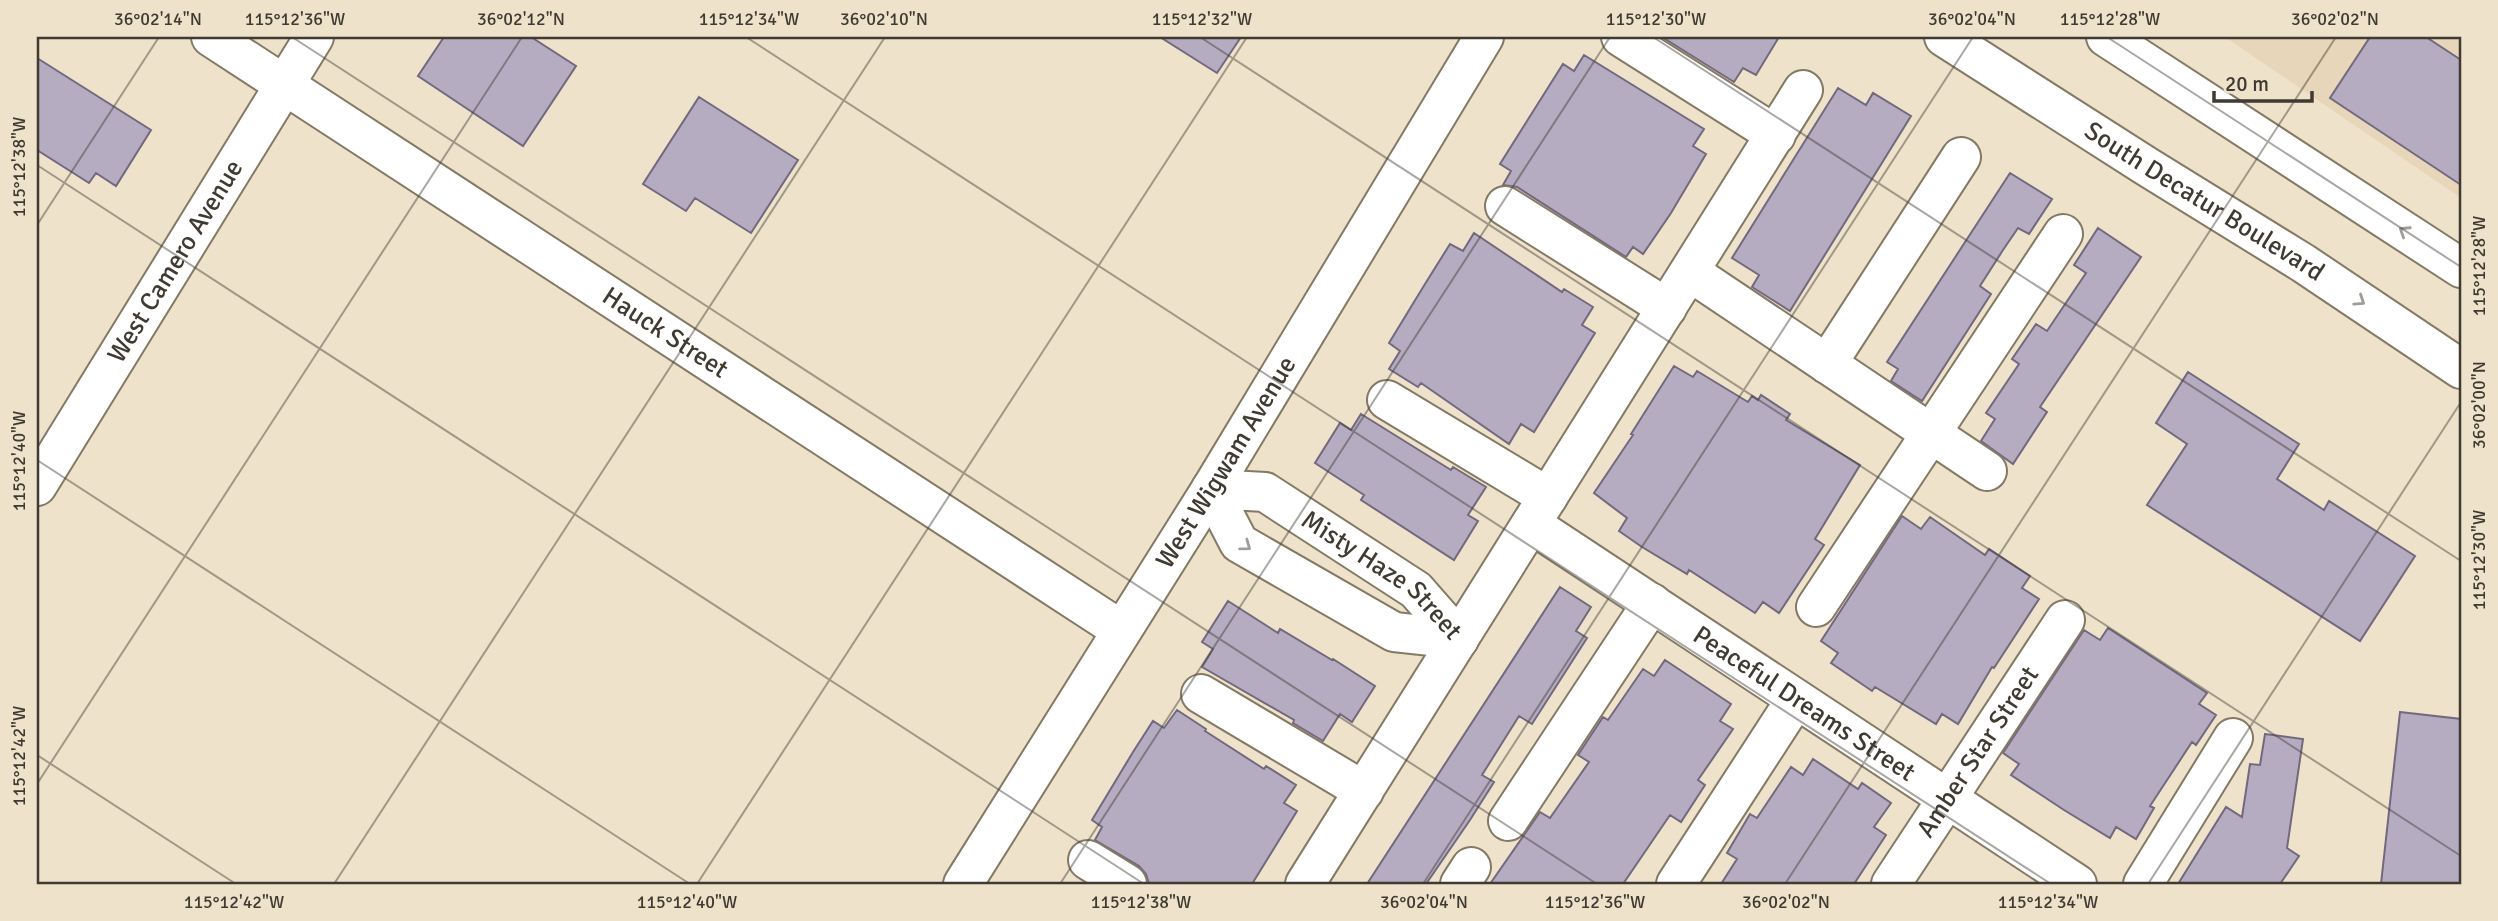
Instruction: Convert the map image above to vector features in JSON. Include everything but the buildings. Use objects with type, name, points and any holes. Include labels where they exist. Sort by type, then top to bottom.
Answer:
[{"type":"street","name":"Hauck Street","points":[[211,37],[1121,631]]},
{"type":"street","name":"West Camero Avenue","points":[[37,486],[314,37]]},
{"type":"street","name":"West Wigwam Avenue","points":[[963,884],[1210,489],[1484,37]]},
{"type":"street","points":[[1621,37],[1776,135]]},
{"type":"street","name":"South Decatur Boulevard","points":[[1944,37],[2293,256],[2461,369]]},
{"type":"street","points":[[2106,37],[2461,268]]},
{"type":"street","points":[[1305,884],[1803,90]]},
{"type":"street","points":[[1827,363],[1961,157]]},
{"type":"street","points":[[1505,206],[1667,308]]},
{"type":"street","points":[[1816,607],[2063,234]]},
{"type":"street","points":[[1690,272],[1987,471]]},
{"type":"street","name":"Peaceful Dreams Street","points":[[1387,400],[1540,511],[1652,603],[2077,884]]},
{"type":"street","name":"Misty Haze Street","points":[[1210,489],[1239,542],[1394,632],[1459,639]]},
{"type":"street","name":"Misty Haze Street","points":[[1210,489],[1265,492],[1416,590],[1459,639]]},
{"type":"street","points":[[1508,821],[1652,603]]},
{"type":"street","name":"Amber Star Street","points":[[1891,884],[2065,620]]},
{"type":"street","points":[[1201,694],[1364,791]]},
{"type":"street","points":[[1676,884],[1797,699]]},
{"type":"street","points":[[2143,884],[2233,738]]},
{"type":"street","points":[[1088,860],[1126,884]]},
{"type":"shaded area","points":[[2225,37],[2461,37],[2461,198]]}]
